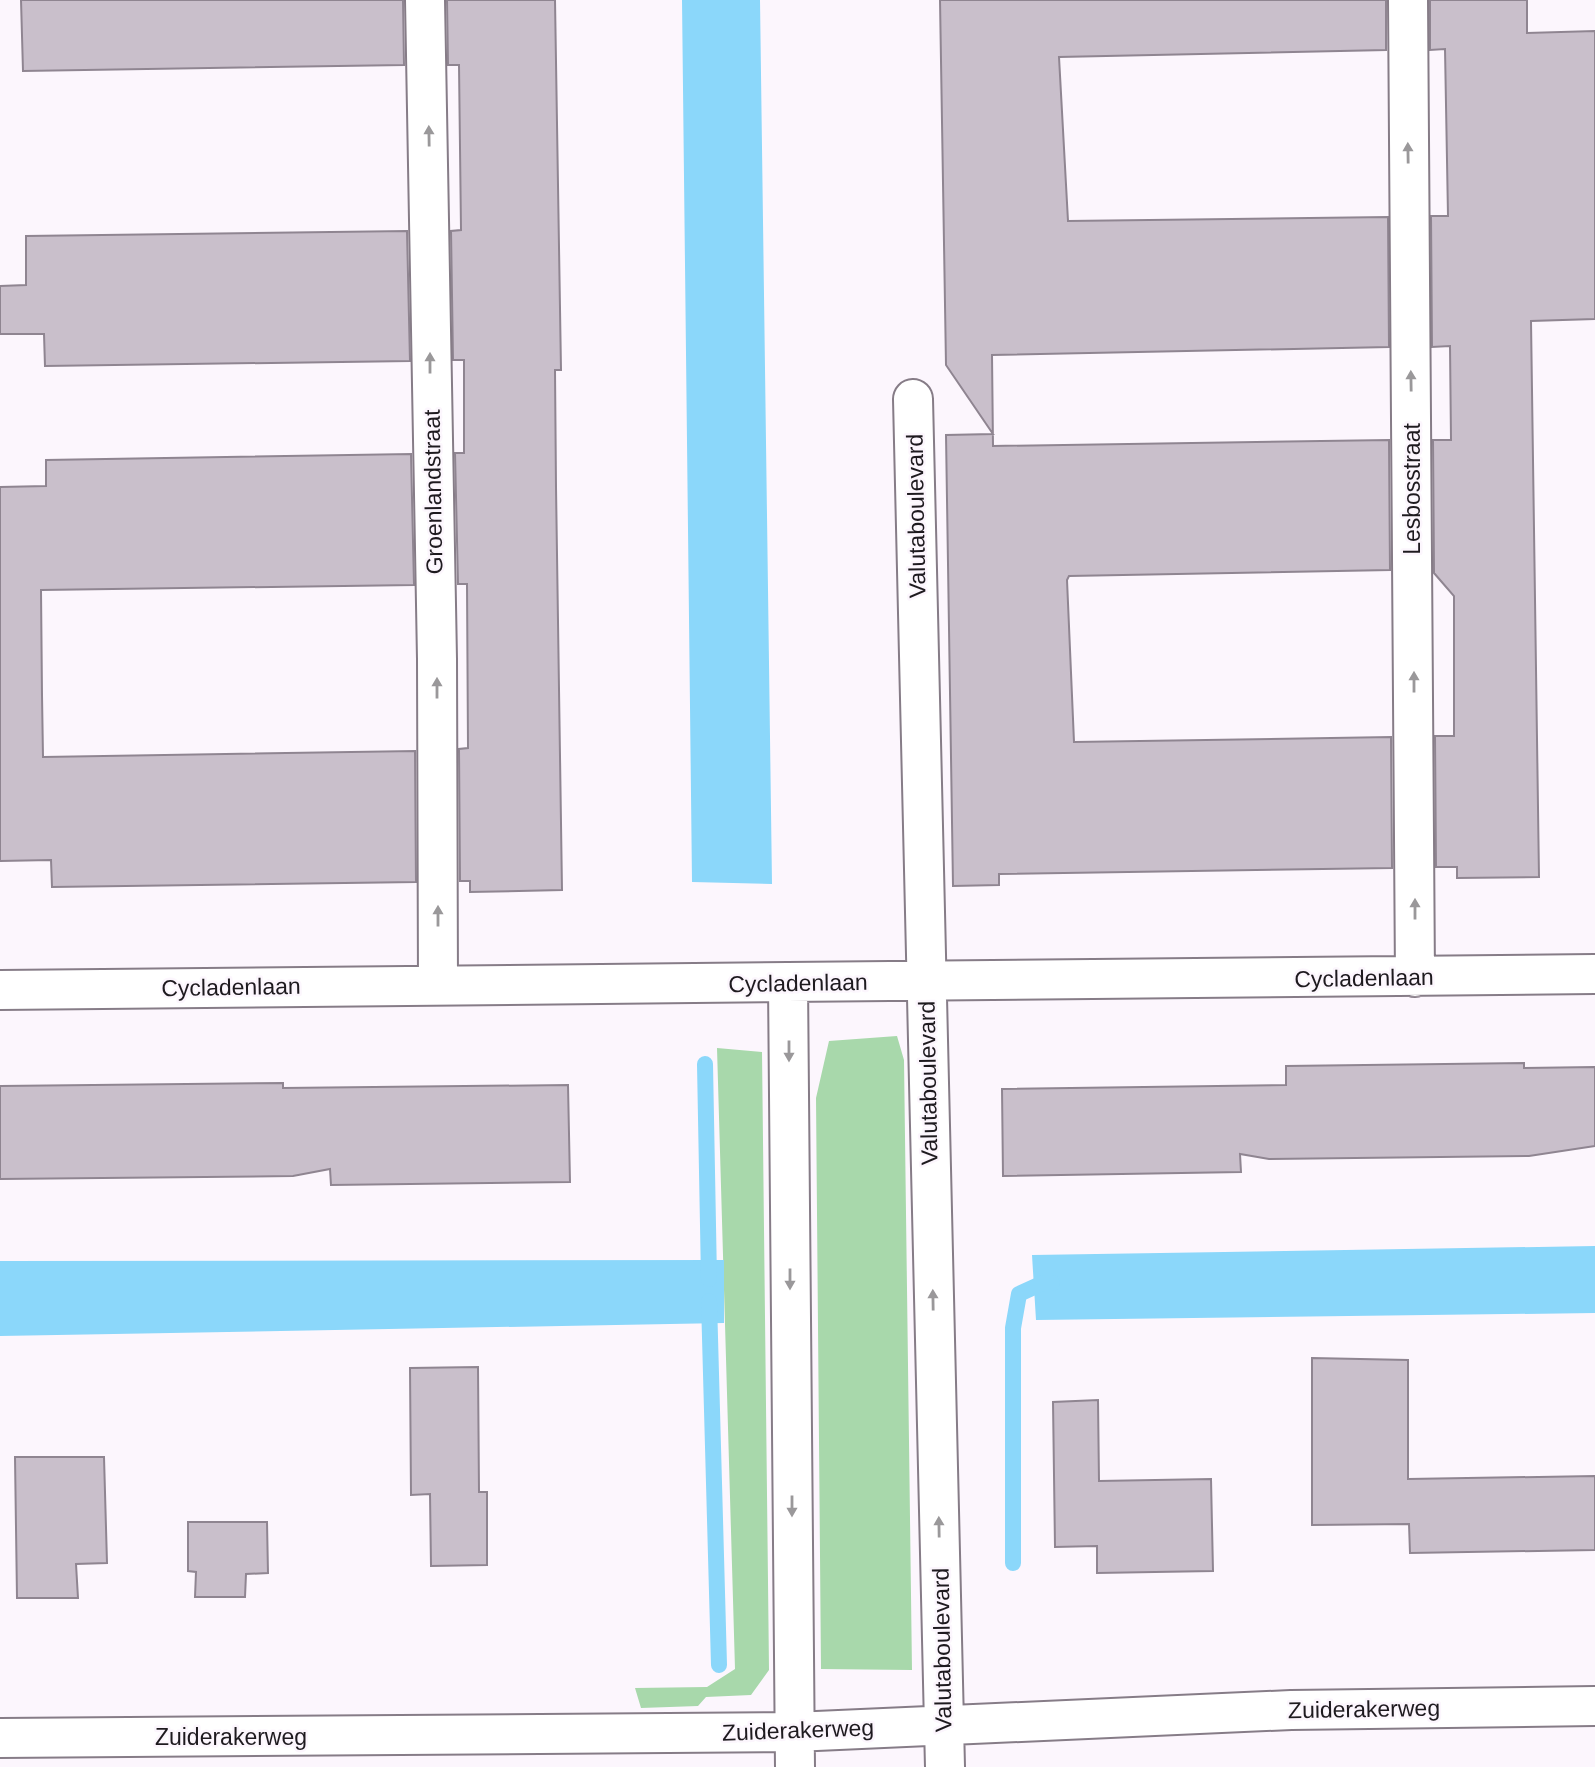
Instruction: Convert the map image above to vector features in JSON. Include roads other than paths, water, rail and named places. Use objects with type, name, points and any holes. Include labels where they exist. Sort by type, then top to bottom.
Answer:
[{"type":"street","name":"Groenlandstraat","points":[[425,0],[437,659],[438,984]]},
{"type":"street","name":"Lesbosstraat","points":[[1408,0],[1415,977]]},
{"type":"street","name":"Valutaboulevard","points":[[914,399],[944,1767]]},
{"type":"street","name":"Cycladenlaan","points":[[0,990],[1595,974]]},
{"type":"street","points":[[776,983],[794,1750]]},
{"type":"street","name":"Zuiderakerweg","points":[[0,1738],[794,1750],[943,1723],[1292,1710],[1595,1706]]},
{"type":"water","points":[[682,0],[760,0],[772,884],[692,882]]},
{"type":"water","points":[[1595,1246],[1595,1313],[1036,1320],[1032,1255]]},
{"type":"water","points":[[724,1260],[724,1323],[0,1336],[0,1261]]},
{"type":"waterway","points":[[705,1064],[709,1279]]},
{"type":"waterway","points":[[1013,1563],[1013,1328],[1019,1294],[1043,1283],[1052,1283]]},
{"type":"waterway","points":[[709,1301],[719,1665]]}]
